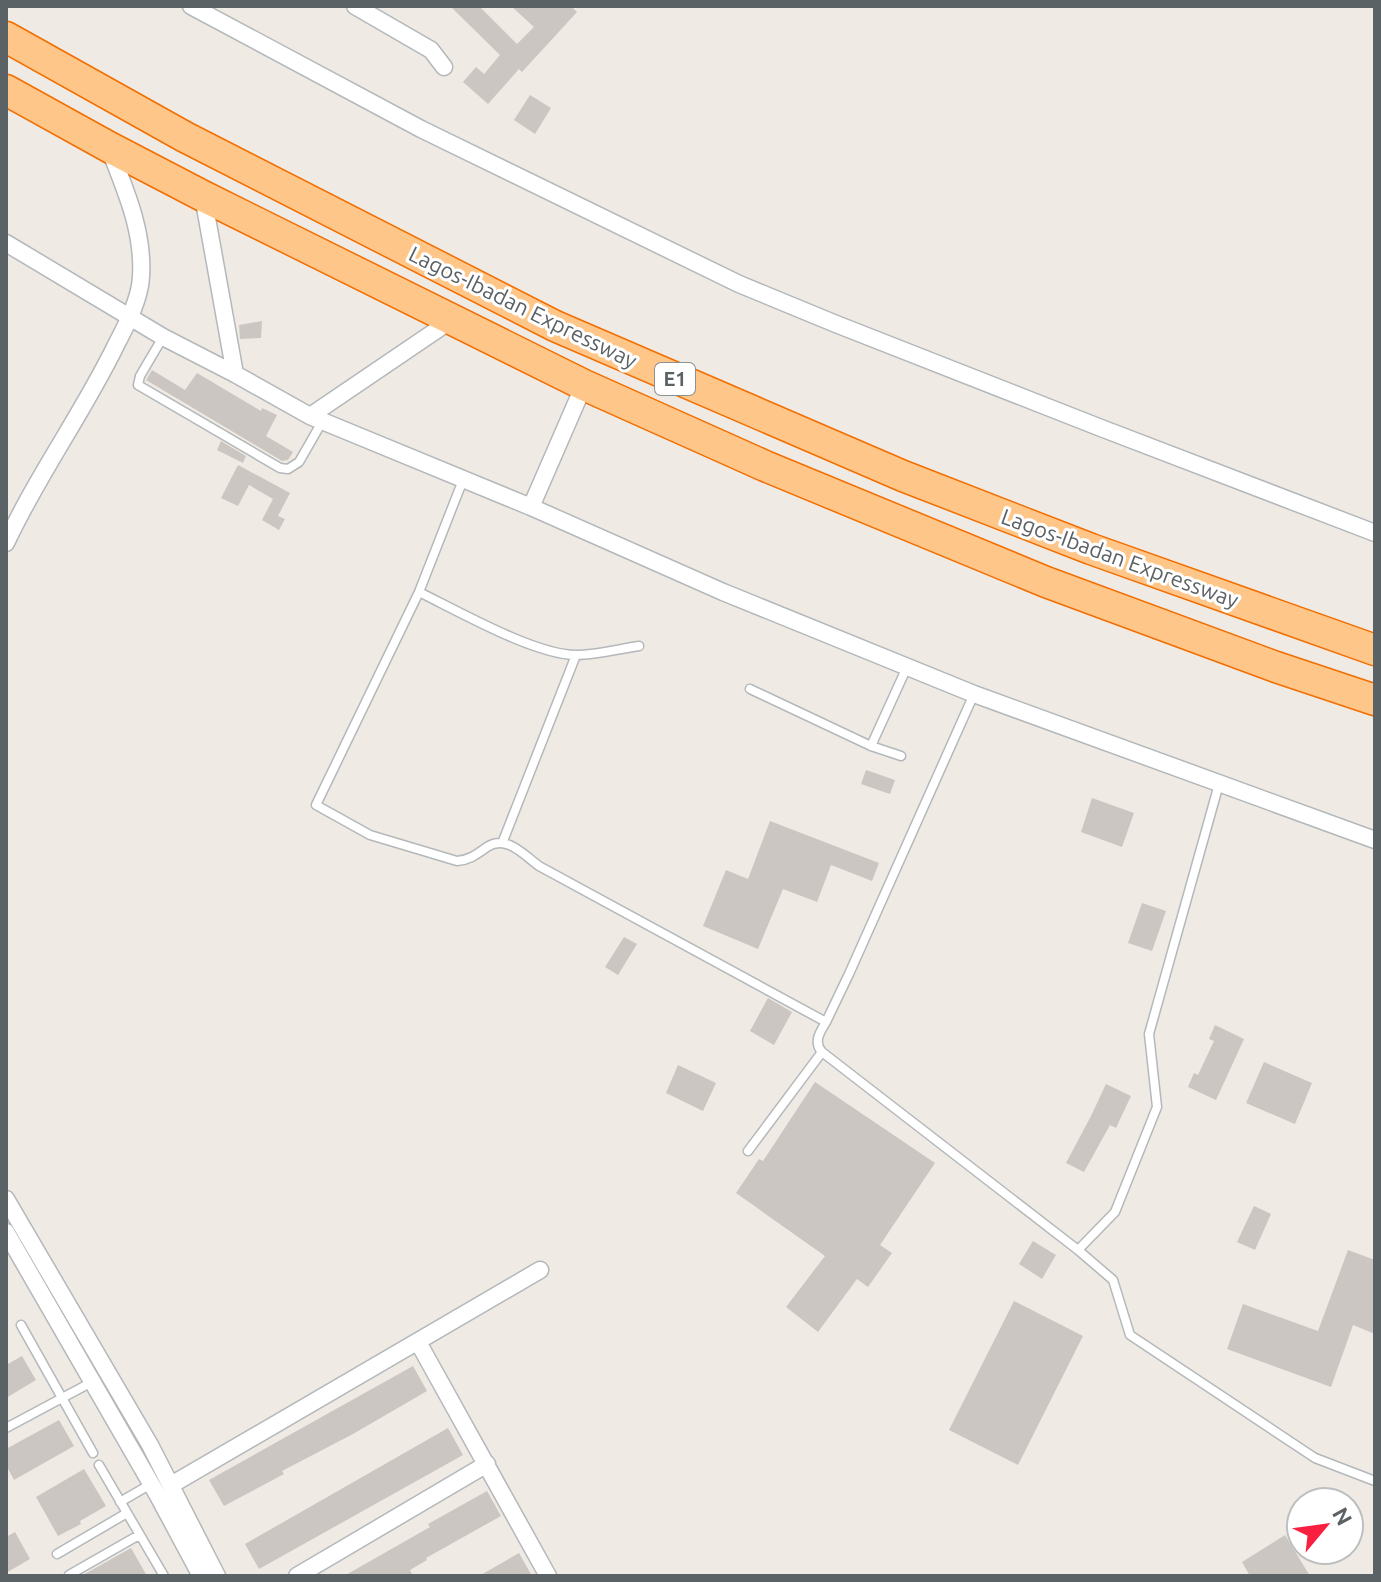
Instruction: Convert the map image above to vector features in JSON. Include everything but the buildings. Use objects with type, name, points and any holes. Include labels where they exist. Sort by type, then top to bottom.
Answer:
[{"type":"highway","name":"Lagos-Ibadan Expressway","points":[[6,37],[185,137],[555,326],[903,476],[1091,549],[1375,650]]},
{"type":"highway","name":"Lagos-Ibadan Expressway","points":[[6,90],[203,196],[584,385],[765,466],[1046,582],[1375,700]]},
{"type":"highway","points":[[274,231],[296,195]]},
{"type":"street","points":[[191,6],[421,129],[739,284],[1375,533]]},
{"type":"street","points":[[355,6],[431,50],[444,67]]},
{"type":"street","points":[[6,543],[22,508],[100,379],[130,318],[142,280],[140,243],[133,212],[109,147]]},
{"type":"street","points":[[203,196],[235,374]]},
{"type":"street","points":[[6,243],[163,337],[316,418],[531,507],[723,592],[974,694],[1375,840]]},
{"type":"street","points":[[316,418],[453,319]]},
{"type":"street","points":[[531,507],[584,385]]},
{"type":"street","points":[[6,1199],[11,1229],[201,1576]]},
{"type":"street","points":[[11,1229],[150,1445],[217,1576]]},
{"type":"street","points":[[171,1485],[540,1270]]},
{"type":"street","points":[[418,1342],[548,1576]]},
{"type":"street","points":[[134,1455],[150,1445]]},
{"type":"street","points":[[297,1576],[487,1464]]},
{"type":"lane","points":[[163,337],[138,385],[280,468],[288,469],[299,462],[316,418]]},
{"type":"lane","points":[[463,480],[419,592],[316,805],[370,835],[457,861],[465,861],[488,846],[503,841],[539,866],[826,1022]]},
{"type":"lane","points":[[419,592],[549,651],[576,655],[639,646]]},
{"type":"lane","points":[[503,841],[576,655]]},
{"type":"lane","points":[[871,746],[907,667]]},
{"type":"lane","points":[[750,689],[871,746],[901,756]]},
{"type":"lane","points":[[974,694],[818,1037],[818,1047],[1113,1280],[1130,1335],[1315,1458],[1375,1481]]},
{"type":"lane","points":[[1078,1250],[1115,1212],[1157,1107],[1149,1034],[1219,784]]},
{"type":"lane","points":[[748,1151],[822,1052]]},
{"type":"lane","points":[[21,1325],[93,1453]]},
{"type":"lane","points":[[6,1428],[93,1382]]},
{"type":"lane","points":[[99,1465],[164,1576]]},
{"type":"lane","points":[[120,1502],[151,1484]]},
{"type":"lane","points":[[57,1554],[127,1513]]},
{"type":"lane","points":[[69,1575],[139,1535]]}]
